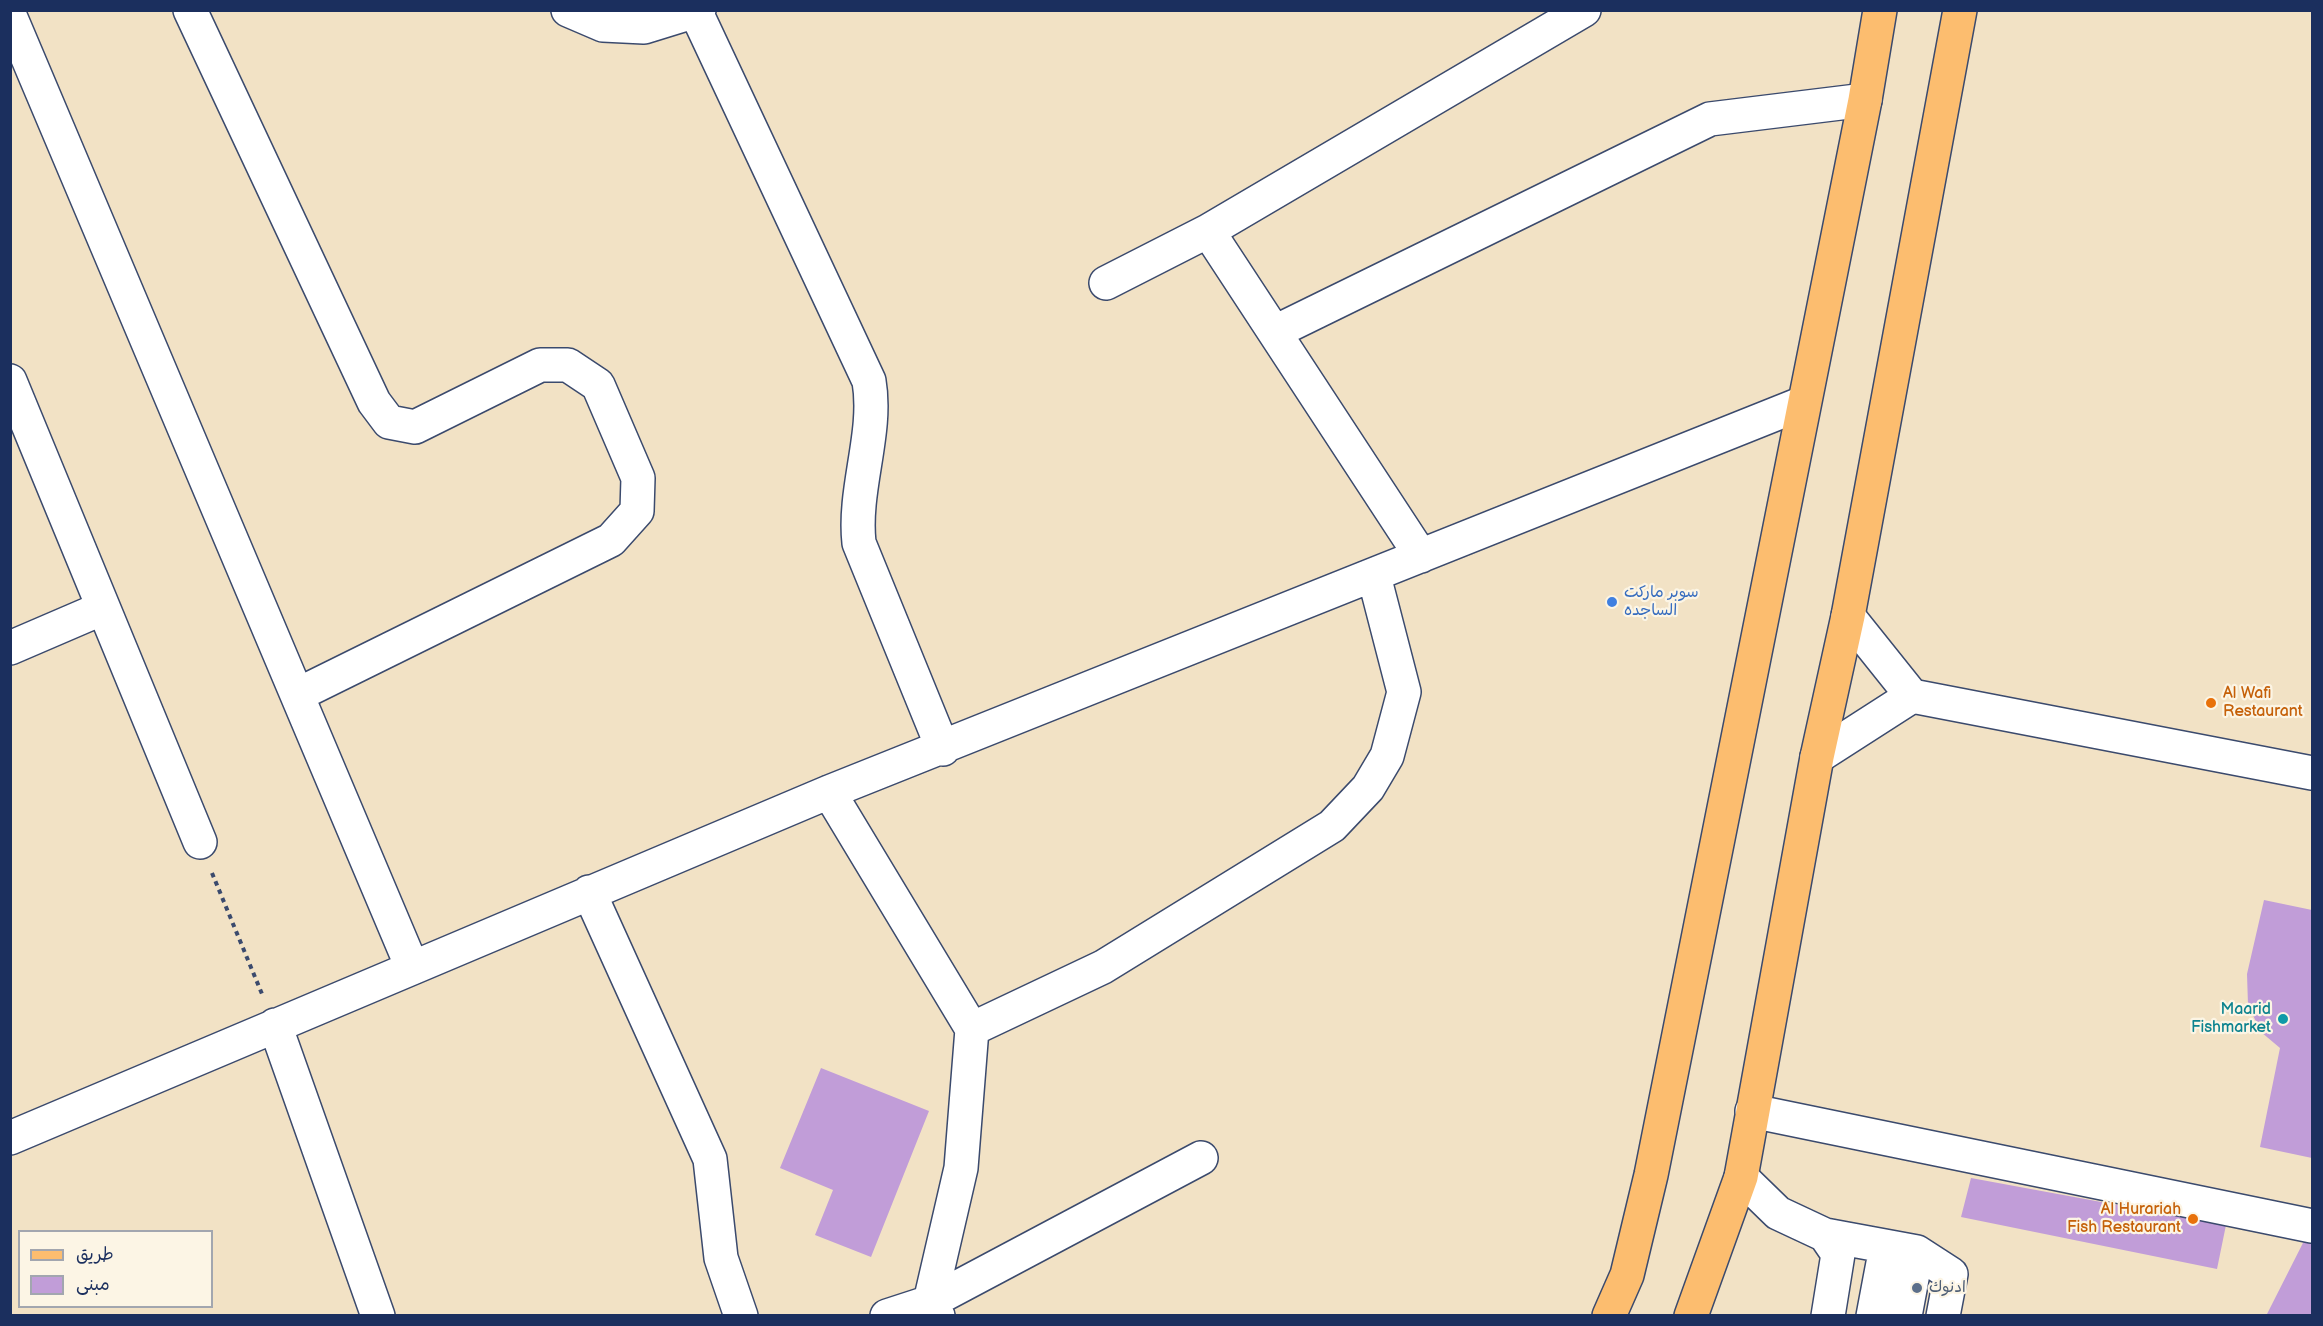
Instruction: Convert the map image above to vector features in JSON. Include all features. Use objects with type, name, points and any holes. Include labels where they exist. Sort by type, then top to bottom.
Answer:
[{"type":"main road","points":[[1609,1316],[1627,1275],[1651,1174],[1865,100],[1880,10]]},
{"type":"main road","points":[[1691,1316],[1741,1177],[1817,757],[1848,616],[1960,10]]},
{"type":"street","points":[[190,10],[374,402],[389,422],[415,427],[540,366],[568,365],[598,385],[638,478],[637,511],[611,540],[297,695]]},
{"type":"street","points":[[568,10],[603,25],[644,27],[697,11],[869,381],[872,400],[856,517],[860,543],[943,749]]},
{"type":"street","points":[[1106,283],[1208,231],[1584,10]]},
{"type":"street","points":[[10,16],[412,967]]},
{"type":"street","points":[[1275,332],[1710,119],[1865,100]]},
{"type":"street","points":[[1208,231],[1421,556]]},
{"type":"street","points":[[10,381],[200,842]]},
{"type":"street","points":[[10,1138],[829,792],[943,749],[1803,403]]},
{"type":"street","points":[[972,1029],[1103,967],[1332,826],[1368,788],[1387,756],[1404,692],[1374,576]]},
{"type":"street","points":[[10,648],[103,608]]},
{"type":"street","points":[[1848,616],[1912,696],[2313,773]]},
{"type":"street","points":[[1817,757],[1912,696]]},
{"type":"street","points":[[829,792],[972,1029],[961,1168],[934,1309]]},
{"type":"street","points":[[589,892],[710,1159],[721,1258],[741,1316]]},
{"type":"street","points":[[274,1025],[374,1314]]},
{"type":"street","points":[[1752,1111],[2313,1226]]},
{"type":"street","points":[[887,1316],[934,1309],[1201,1158]]},
{"type":"street","points":[[1741,1177],[1778,1213],[1825,1235],[1902,1250],[1951,1274],[1943,1316]]},
{"type":"street","points":[[1825,1235],[1839,1254],[1828,1316]]},
{"type":"street","points":[[1873,1316],[1902,1250]]},
{"type":"street","points":[[1902,1250],[1905,1316]]},
{"type":"path","points":[[200,842],[274,1025]]},
{"type":"building","name":"Maarid Fishmarket","points":[[2264,900],[2312,910],[2312,1158],[2260,1147],[2280,1048],[2261,1032],[2248,1005],[2247,974]]},
{"type":"building","points":[[821,1068],[929,1111],[871,1257],[815,1235],[833,1190],[780,1168]]},
{"type":"building","points":[[1971,1178],[2226,1225],[2217,1269],[1961,1217]]},
{"type":"building","points":[[2306,1237],[2312,1240],[2312,1316],[2266,1316]]},
{"type":"place","name":"سوبر ماركت الساجده","points":[[1612,602]]},
{"type":"place","name":"Al Wafi Restaurant","points":[[2211,703]]},
{"type":"place","name":"Maarid Fishmarket","points":[[2283,1019]]},
{"type":"place","name":"Al Hurariah Fish Restaurant","points":[[2193,1219]]},
{"type":"place","name":"ادنوك","points":[[1917,1288]]}]
